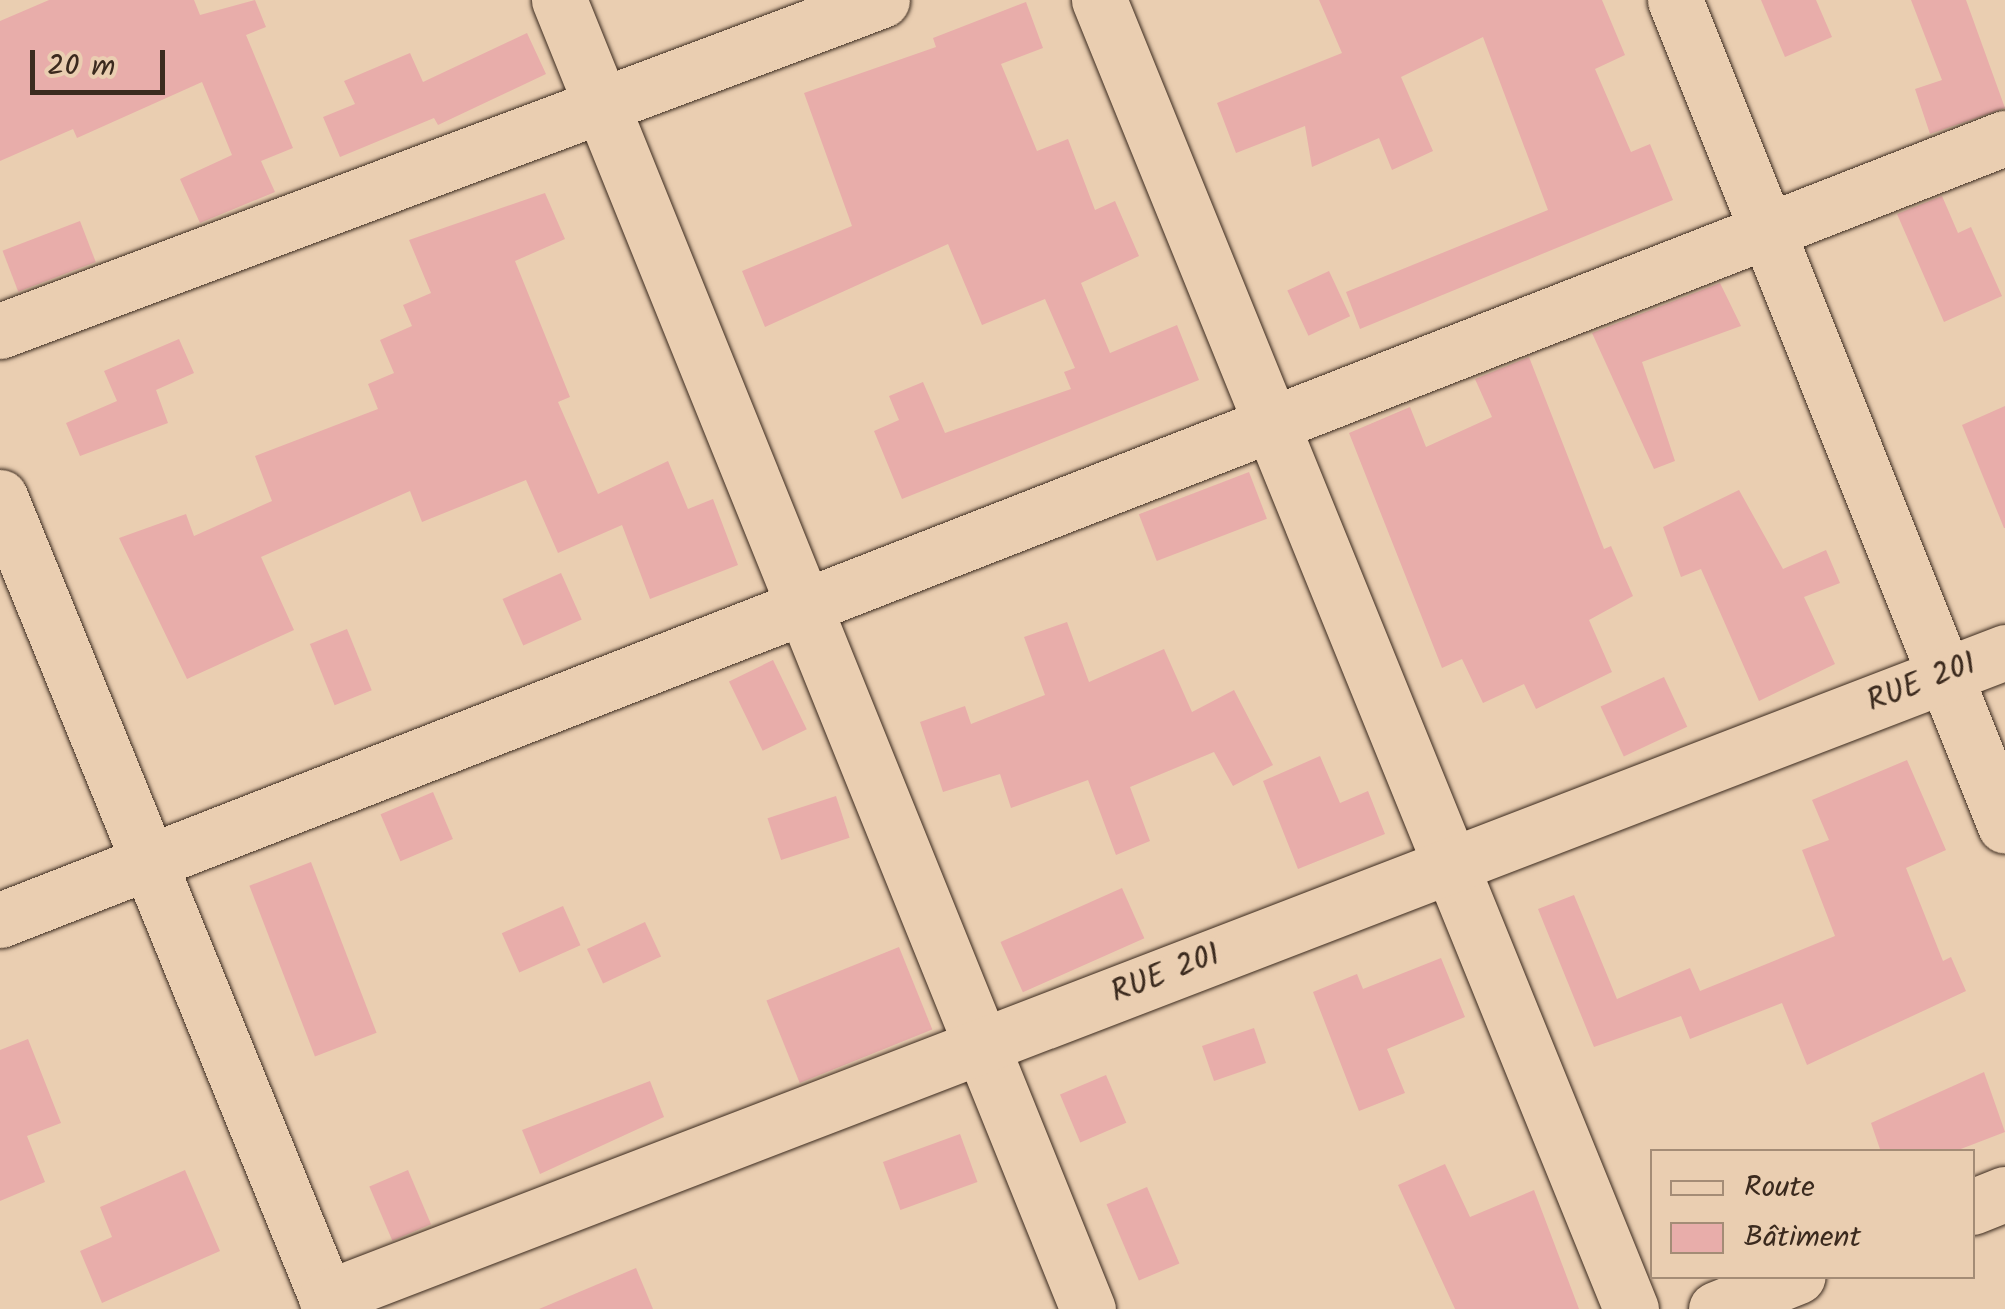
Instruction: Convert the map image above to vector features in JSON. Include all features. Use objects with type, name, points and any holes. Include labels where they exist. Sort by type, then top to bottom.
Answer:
[{"type":"street","points":[[560,0],[800,604],[1088,1309]]},
{"type":"street","points":[[0,332],[603,110],[882,0]]},
{"type":"street","points":[[1099,0],[1631,1309]]},
{"type":"street","points":[[1675,0],[2005,826]]},
{"type":"street","points":[[0,920],[800,604],[2005,138]]},
{"type":"street","points":[[0,497],[328,1304]]},
{"type":"street","name":"RUE 201","points":[[328,1304],[981,1046],[2005,652]]},
{"type":"street","points":[[1975,1206],[2005,1194]]},
{"type":"street","points":[[1716,1309],[1791,1279]]},
{"type":"building","points":[[49,0],[194,0],[200,15],[255,0],[266,27],[246,35],[293,148],[261,161],[275,192],[200,223],[180,179],[232,155],[202,82],[77,138],[73,129],[0,161],[0,21]]},
{"type":"building","points":[[1319,0],[1602,0],[1625,55],[1595,69],[1631,152],[1650,144],[1673,200],[1360,329],[1346,292],[1548,210],[1483,37],[1401,77],[1433,151],[1392,170],[1379,138],[1312,167],[1305,126],[1236,153],[1217,103],[1342,53]]},
{"type":"building","points":[[1761,0],[1816,0],[1832,37],[1785,57]]},
{"type":"building","points":[[1911,0],[1966,0],[2005,108],[1930,134],[1915,89],[1942,80]]},
{"type":"building","points":[[1026,2],[1043,48],[1001,64],[1037,151],[1068,139],[1095,210],[1115,201],[1139,256],[1081,283],[1110,353],[1177,325],[1199,380],[902,499],[874,431],[899,420],[889,396],[923,382],[945,433],[1071,389],[1064,372],[1075,368],[1045,299],[982,325],[948,244],[765,327],[742,271],[852,226],[804,93],[936,47],[933,38]]},
{"type":"building","points":[[527,33],[546,74],[438,125],[434,118],[340,157],[323,117],[355,104],[344,81],[410,53],[423,82]]},
{"type":"building","points":[[545,193],[565,239],[515,261],[570,397],[558,402],[598,494],[668,461],[688,509],[713,499],[738,565],[650,599],[622,525],[558,553],[526,480],[422,522],[410,491],[261,557],[294,630],[187,679],[119,538],[186,514],[194,536],[272,501],[255,456],[378,409],[368,384],[394,373],[380,340],[412,326],[403,305],[431,293],[409,240]]},
{"type":"building","points":[[1942,196],[1958,233],[1971,227],[2002,296],[1944,322],[1897,214]]},
{"type":"building","points":[[80,221],[96,262],[18,292],[3,251]]},
{"type":"building","points":[[1329,271],[1350,316],[1308,336],[1287,290]]},
{"type":"building","points":[[1720,283],[1741,326],[1642,362],[1675,461],[1654,469],[1592,333]]},
{"type":"building","points":[[179,339],[194,373],[156,390],[168,423],[80,456],[66,423],[117,401],[104,371]]},
{"type":"building","points":[[1529,357],[1604,549],[1611,546],[1633,596],[1589,620],[1612,672],[1536,709],[1524,684],[1483,703],[1462,659],[1442,668],[1349,433],[1410,407],[1426,447],[1492,417],[1475,379]]},
{"type":"building","points":[[2005,406],[2005,528],[2004,528],[1962,425]]},
{"type":"building","points":[[1249,472],[1267,519],[1157,561],[1139,514]]},
{"type":"building","points":[[1739,490],[1783,569],[1826,550],[1840,583],[1804,597],[1835,664],[1759,701],[1701,569],[1681,577],[1663,527]]},
{"type":"building","points":[[561,573],[582,620],[523,646],[503,599]]},
{"type":"building","points":[[1067,622],[1089,682],[1164,649],[1192,712],[1234,690],[1273,765],[1233,786],[1214,752],[1130,787],[1150,841],[1116,855],[1088,780],[1011,808],[1000,774],[943,792],[920,722],[965,706],[971,724],[1045,695],[1024,637]]},
{"type":"building","points":[[347,629],[372,690],[335,705],[310,644]]},
{"type":"building","points":[[773,660],[807,729],[763,751],[729,681]]},
{"type":"building","points":[[1664,677],[1687,727],[1624,756],[1601,707]]},
{"type":"building","points":[[1320,756],[1340,803],[1368,791],[1385,834],[1298,869],[1263,781]]},
{"type":"building","points":[[1907,760],[1946,850],[1906,868],[1943,961],[1951,957],[1966,991],[1807,1065],[1782,1003],[1690,1039],[1681,1016],[1594,1047],[1538,909],[1574,895],[1617,999],[1690,968],[1700,991],[1835,936],[1802,850],[1829,840],[1812,800]]},
{"type":"building","points":[[433,792],[453,839],[400,861],[381,814]]},
{"type":"building","points":[[836,796],[850,838],[781,860],[768,818]]},
{"type":"building","points":[[311,862],[377,1033],[315,1056],[249,886]]},
{"type":"building","points":[[1122,888],[1144,938],[1023,992],[1000,942]]},
{"type":"building","points":[[563,906],[580,945],[519,973],[502,933]]},
{"type":"building","points":[[645,922],[661,956],[603,983],[587,949]]},
{"type":"building","points":[[899,947],[932,1030],[800,1083],[766,1001]]},
{"type":"building","points":[[1441,958],[1465,1017],[1387,1049],[1405,1093],[1359,1111],[1313,992],[1357,974],[1363,989]]},
{"type":"building","points":[[1254,1028],[1266,1063],[1214,1081],[1202,1046]]},
{"type":"building","points":[[28,1039],[61,1123],[27,1136],[45,1182],[0,1201],[0,1050]]},
{"type":"building","points":[[1984,1072],[2005,1132],[1961,1149],[1880,1149],[1871,1123]]},
{"type":"building","points":[[1106,1075],[1126,1123],[1080,1142],[1060,1095]]},
{"type":"building","points":[[650,1081],[664,1117],[540,1174],[522,1130]]},
{"type":"building","points":[[960,1134],[977,1182],[900,1210],[883,1162]]},
{"type":"building","points":[[1445,1164],[1470,1217],[1534,1190],[1579,1309],[1455,1309],[1398,1185]]},
{"type":"building","points":[[185,1170],[220,1251],[102,1303],[80,1251],[112,1237],[100,1207]]},
{"type":"building","points":[[408,1170],[431,1224],[392,1241],[369,1186]]},
{"type":"building","points":[[1147,1187],[1179,1263],[1139,1281],[1106,1204]]},
{"type":"building","points":[[636,1268],[653,1309],[539,1309]]}]
